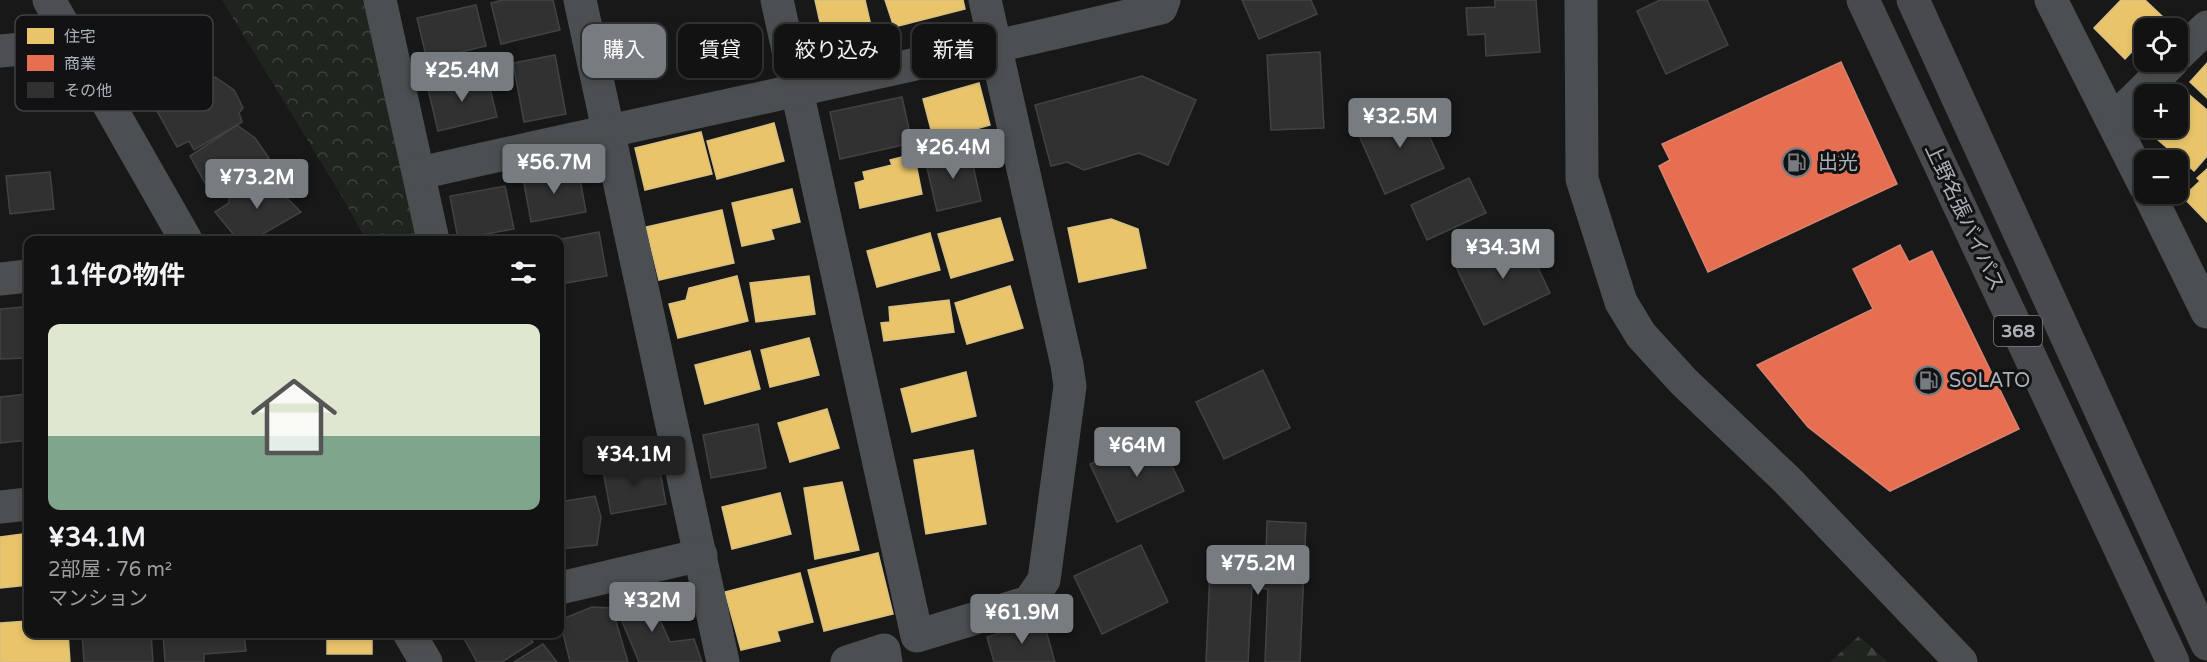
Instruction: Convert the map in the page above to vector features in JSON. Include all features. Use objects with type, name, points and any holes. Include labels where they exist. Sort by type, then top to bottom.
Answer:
[{"type":"highway","name":"上野名張バイパス","points":[[1863,0],[2173,662]]},
{"type":"highway","name":"368","points":[[1913,0],[2207,644]]},
{"type":"street","points":[[49,0],[58,15]]},
{"type":"street","points":[[380,0],[433,236]]},
{"type":"street","points":[[580,0],[723,662]]},
{"type":"street","points":[[777,0],[918,636]]},
{"type":"street","points":[[985,0],[990,24]]},
{"type":"street","points":[[996,48],[1161,8],[1164,0]]},
{"type":"street","points":[[1581,0],[1582,179],[1622,302],[1636,327],[1684,382],[1787,480],[1961,662]]},
{"type":"street","points":[[2051,0],[2134,163]]},
{"type":"street","points":[[2188,45],[2207,27]]},
{"type":"street","points":[[0,51],[15,50]]},
{"type":"street","points":[[848,662],[885,656],[918,636],[1029,602],[1044,580],[1070,386],[996,52]]},
{"type":"street","points":[[420,173],[912,65]]},
{"type":"street","points":[[2113,120],[2162,72]]},
{"type":"street","points":[[112,111],[184,236]]},
{"type":"street","points":[[2154,204],[2205,305]]},
{"type":"street","points":[[0,279],[24,276]]},
{"type":"street","points":[[0,507],[24,504]]},
{"type":"street","points":[[564,587],[701,555]]},
{"type":"street","points":[[412,638],[426,662]]},
{"type":"green space","points":[[222,0],[367,0],[419,236],[364,236]]},
{"type":"green space","points":[[1859,636],[1888,662],[1830,662]]},
{"type":"building: 住宅","points":[[815,0],[865,0],[871,24],[820,24]]},
{"type":"building: 住宅","points":[[885,0],[963,0],[965,9],[900,25],[893,24]]},
{"type":"building: 住宅","points":[[2121,0],[2145,0],[2164,18],[2134,18],[2134,50],[2125,59],[2094,28]]},
{"type":"building: 住宅","points":[[2207,63],[2207,98],[2190,82]]},
{"type":"building: 住宅","points":[[979,83],[990,125],[934,141],[923,99]]},
{"type":"building: 住宅","points":[[2188,94],[2207,110],[2207,156],[2194,171],[2188,166],[2188,150],[2170,150],[2158,138],[2188,138]]},
{"type":"building: 住宅","points":[[774,123],[784,161],[717,179],[707,141]]},
{"type":"building: 住宅","points":[[701,132],[712,174],[645,190],[635,148]]},
{"type":"building: 住宅","points":[[914,154],[922,194],[860,208],[855,183],[865,180],[863,172],[892,165],[890,160]]},
{"type":"building: 住宅","points":[[2207,169],[2207,222],[2188,202],[2188,192],[2200,181],[2197,178]]},
{"type":"building: 住宅","points":[[792,189],[800,222],[771,229],[774,239],[742,246],[732,203]]},
{"type":"building: 住宅","points":[[722,210],[734,263],[659,280],[646,227]]},
{"type":"building: 住宅","points":[[1000,218],[1013,260],[951,278],[938,234]]},
{"type":"building: 住宅","points":[[1111,219],[1138,229],[1146,268],[1079,282],[1068,228]]},
{"type":"building: 住宅","points":[[930,233],[940,270],[877,287],[867,251]]},
{"type":"building: 住宅","points":[[737,276],[748,321],[678,338],[669,304],[686,300],[689,288]]},
{"type":"building: 住宅","points":[[809,276],[815,314],[756,322],[750,283]]},
{"type":"building: 住宅","points":[[1010,286],[1023,328],[967,344],[955,303]]},
{"type":"building: 住宅","points":[[949,300],[954,332],[884,341],[881,323],[890,322],[889,307]]},
{"type":"building: 住宅","points":[[809,338],[819,375],[770,387],[761,350]]},
{"type":"building: 住宅","points":[[750,351],[760,389],[705,404],[695,365]]},
{"type":"building: 住宅","points":[[966,372],[976,416],[912,432],[901,389]]},
{"type":"building: 住宅","points":[[827,409],[839,448],[790,462],[778,423]]},
{"type":"building: 住宅","points":[[973,450],[986,524],[926,534],[914,460]]},
{"type":"building: 住宅","points":[[842,482],[859,550],[815,559],[804,488]]},
{"type":"building: 住宅","points":[[780,493],[791,534],[732,549],[722,507]]},
{"type":"building: 住宅","points":[[22,534],[24,585],[0,588],[0,537]]},
{"type":"building: 住宅","points":[[878,553],[893,614],[824,631],[808,570]]},
{"type":"building: 住宅","points":[[800,573],[813,622],[777,631],[780,641],[741,650],[725,592]]},
{"type":"building: 住宅","points":[[24,621],[24,638],[68,638],[70,662],[0,662],[0,623]]},
{"type":"building: 住宅","points":[[327,638],[372,638],[372,654],[327,654]]},
{"type":"building: 商業","points":[[1841,62],[1897,184],[1708,272],[1659,166],[1670,160],[1662,144]]},
{"type":"building: 商業","points":[[1900,245],[1909,262],[1932,251],[2019,429],[1890,491],[1808,427],[1757,365],[1873,309],[1853,269]]},
{"type":"building: その他","points":[[503,0],[553,0],[560,30],[501,44],[491,3]]},
{"type":"building: その他","points":[[1242,0],[1311,0],[1317,14],[1259,39]]},
{"type":"building: その他","points":[[1495,0],[1536,0],[1540,52],[1486,56],[1485,34],[1468,35],[1466,8],[1495,7]]},
{"type":"building: その他","points":[[1660,0],[1707,0],[1728,45],[1666,74],[1637,11]]},
{"type":"building: その他","points":[[476,5],[486,46],[427,60],[417,18]]},
{"type":"building: その他","points":[[1320,52],[1324,128],[1271,130],[1267,55]]},
{"type":"building: その他","points":[[555,55],[566,114],[524,122],[513,63]]},
{"type":"building: その他","points":[[487,76],[497,117],[438,131],[428,89]]},
{"type":"building: その他","points":[[1142,76],[1196,100],[1168,165],[1139,153],[1084,170],[1067,162],[1051,166],[1035,105]]},
{"type":"building: その他","points":[[215,77],[234,90],[243,108],[239,113],[242,122],[194,150],[189,141],[177,147],[157,111],[213,111],[213,78]]},
{"type":"building: その他","points":[[902,97],[912,143],[840,159],[830,112]]},
{"type":"building: その他","points":[[1414,103],[1444,168],[1385,194],[1356,129]]},
{"type":"building: その他","points":[[237,125],[255,138],[269,158],[210,192],[190,156]]},
{"type":"building: その他","points":[[969,148],[981,201],[937,211],[925,159]]},
{"type":"building: その他","points":[[578,168],[586,212],[531,222],[523,178]]},
{"type":"building: その他","points":[[50,172],[54,209],[10,214],[6,176]]},
{"type":"building: その他","points":[[266,177],[301,212],[259,236],[235,236],[215,212],[229,203],[229,196]]},
{"type":"building: その他","points":[[1469,178],[1486,213],[1427,240],[1411,205]]},
{"type":"building: その他","points":[[505,186],[514,229],[475,236],[457,236],[450,196]]},
{"type":"building: その他","points":[[599,232],[607,276],[564,283],[564,239]]},
{"type":"building: その他","points":[[1523,236],[1550,293],[1484,325],[1456,267]]},
{"type":"building: その他","points":[[23,307],[24,358],[0,359],[0,309]]},
{"type":"building: その他","points":[[1263,370],[1290,428],[1224,459],[1196,402]]},
{"type":"building: その他","points":[[24,394],[24,440],[0,443],[0,397]]},
{"type":"building: その他","points":[[758,424],[766,468],[711,478],[703,435]]},
{"type":"building: その他","points":[[1156,433],[1184,491],[1117,522],[1090,464]]},
{"type":"building: その他","points":[[658,460],[666,504],[611,514],[603,470]]},
{"type":"building: その他","points":[[595,496],[601,517],[597,545],[564,549],[564,501]]},
{"type":"building: その他","points":[[1267,521],[1306,523],[1300,662],[1265,662],[1268,589],[1252,588],[1248,662],[1206,662],[1211,548],[1266,550]]},
{"type":"building: その他","points":[[1141,545],[1168,602],[1102,634],[1074,576]]},
{"type":"building: その他","points":[[646,589],[670,642],[694,639],[702,662],[639,662],[614,602]]},
{"type":"building: その他","points":[[592,607],[612,608],[628,662],[570,662],[564,637],[564,618]]},
{"type":"building: その他","points":[[1043,620],[1055,662],[994,662],[987,637]]},
{"type":"building: その他","points":[[82,638],[151,638],[153,662],[84,662]]},
{"type":"building: その他","points":[[163,638],[245,638],[246,651],[204,654],[204,662],[165,662]]},
{"type":"building: その他","points":[[464,638],[530,638],[533,642],[502,662],[477,662]]},
{"type":"building: その他","points":[[543,644],[557,662],[514,662]]},
{"type":"place","name":"出光","points":[[1797,162]]},
{"type":"place","name":"SOLATO","points":[[1928,380]]}]
